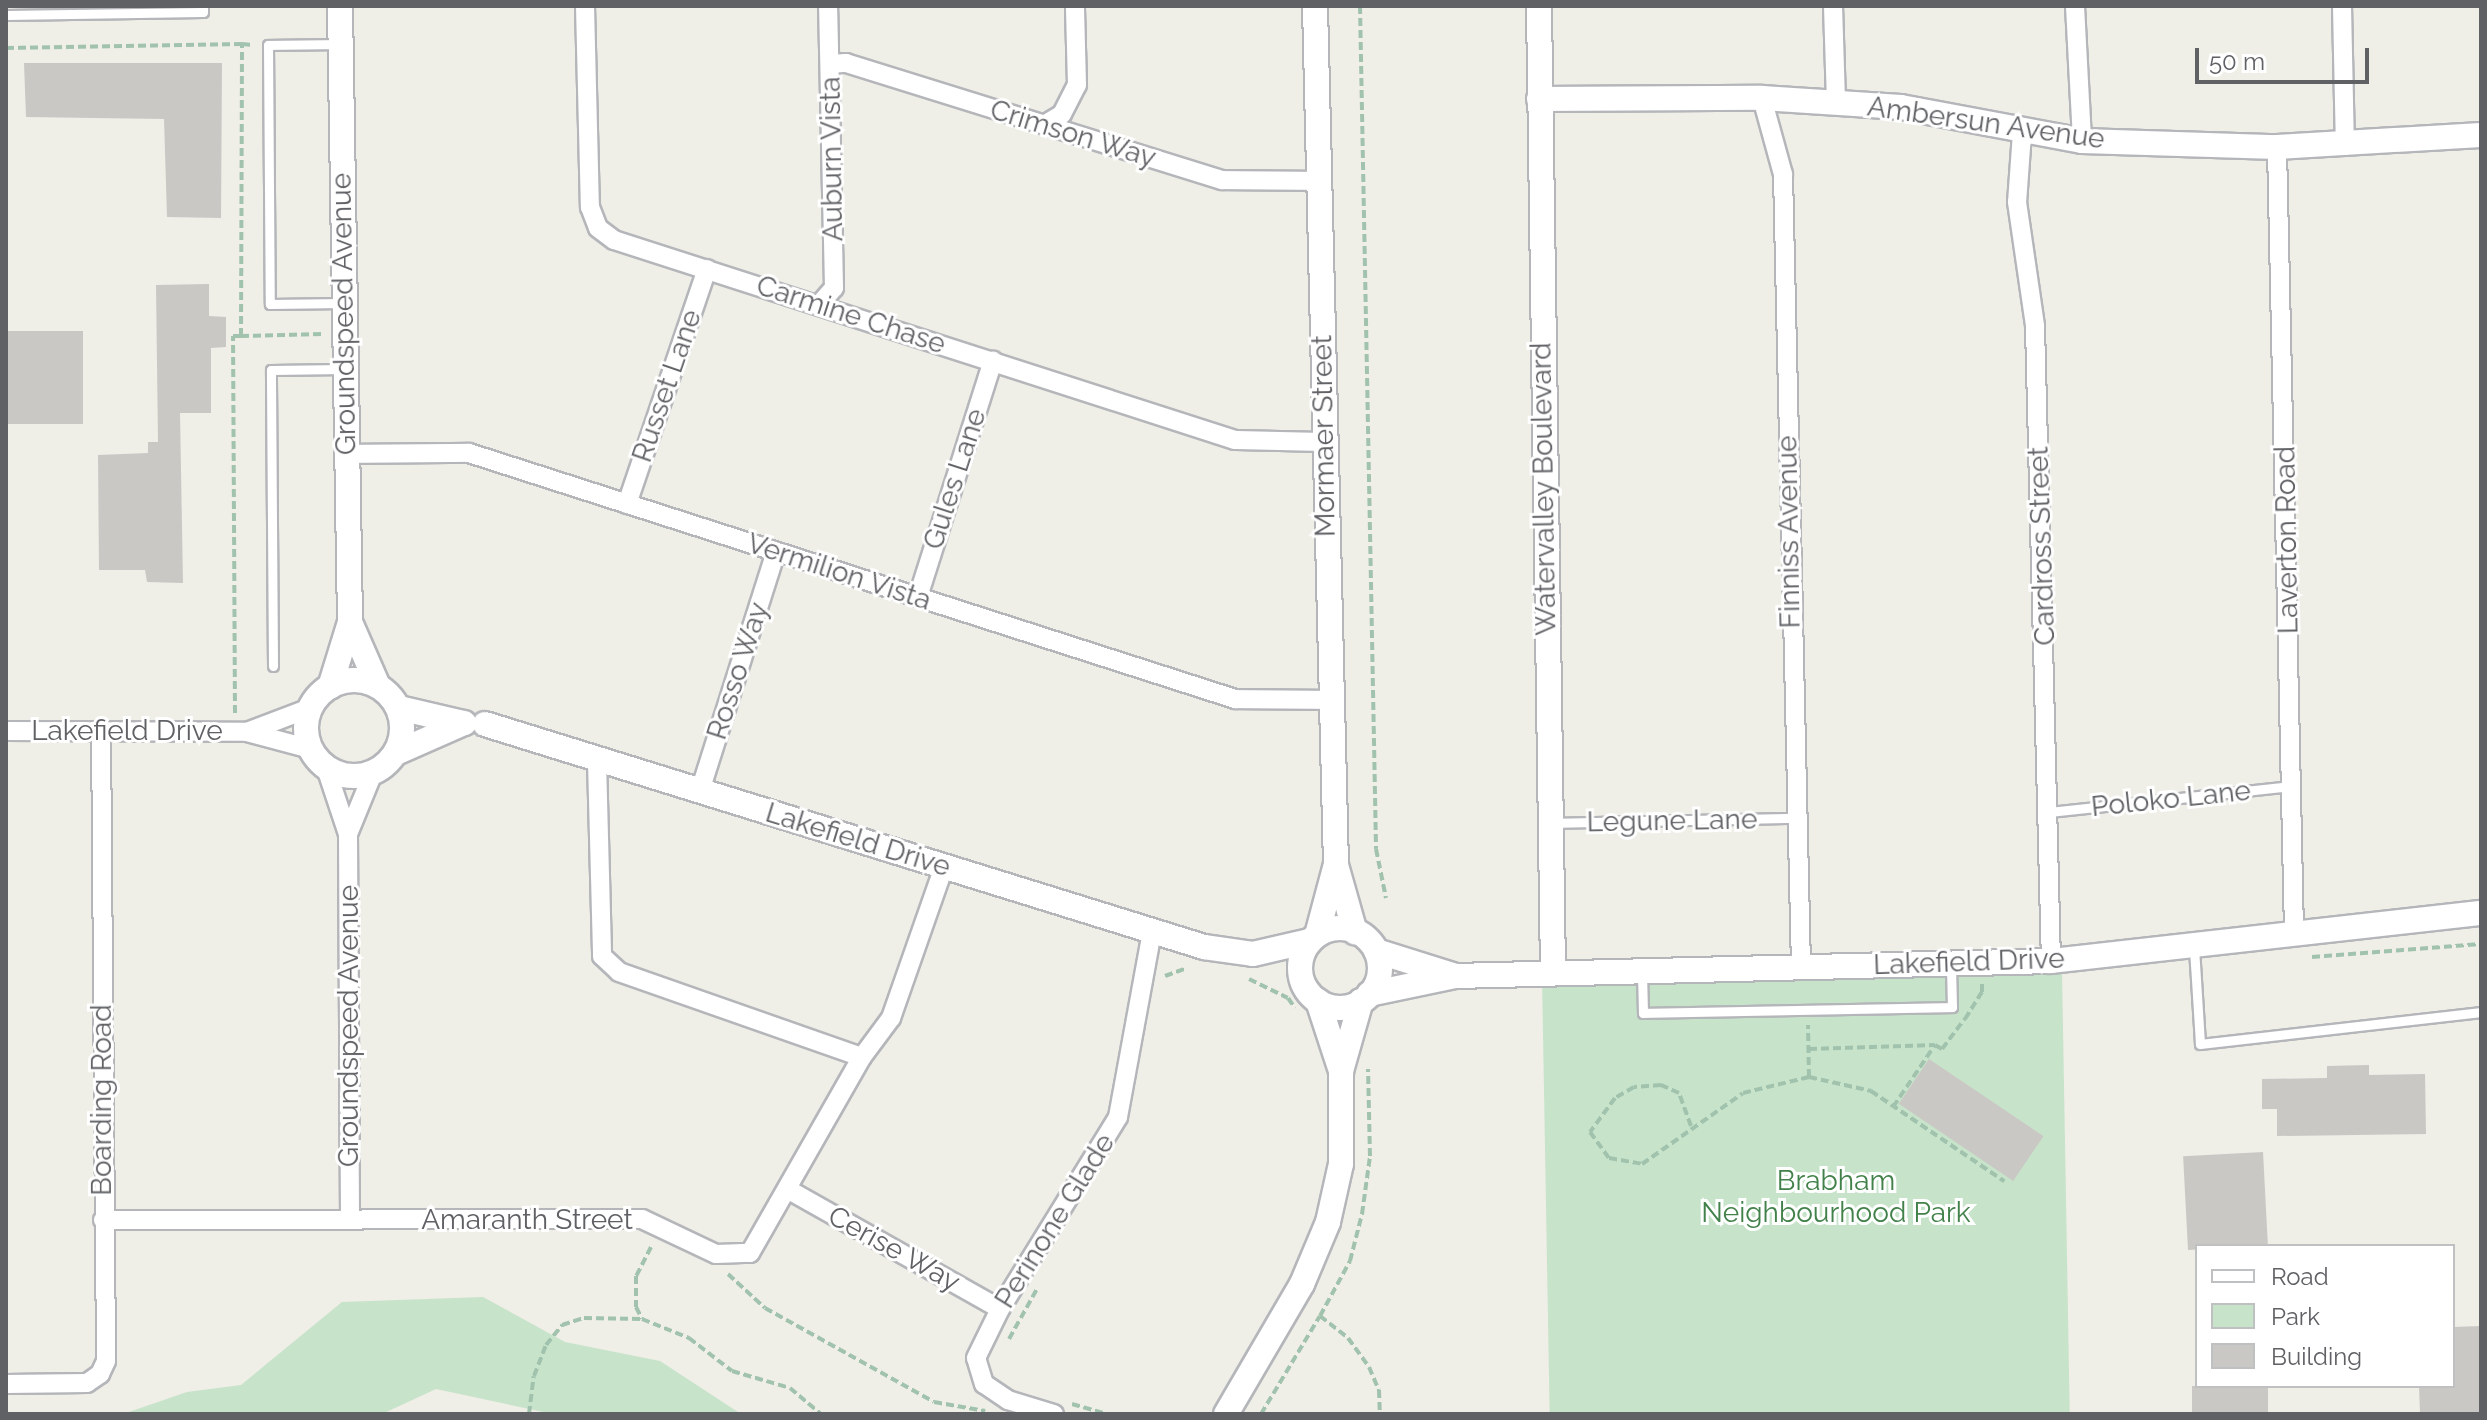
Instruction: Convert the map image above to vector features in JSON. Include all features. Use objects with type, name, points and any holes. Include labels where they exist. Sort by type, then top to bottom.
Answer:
[{"type":"street","name":"Groundspeed Avenue","points":[[330,687],[350,622],[340,6]]},
{"type":"street","name":"Carmine Chase","points":[[585,6],[590,207],[598,228],[614,240],[1235,440],[1324,442]]},
{"type":"street","name":"Auburn Vista","points":[[819,305],[834,288],[828,6]]},
{"type":"street","points":[[1044,125],[1062,114],[1077,85],[1075,6]]},
{"type":"street","name":"Mormaer Street","points":[[1315,6],[1336,865],[1355,932]]},
{"type":"street","name":"Watervalley Boulevard","points":[[1539,6],[1553,973]]},
{"type":"street","points":[[1833,6],[1836,103]]},
{"type":"street","points":[[2075,6],[2082,141]]},
{"type":"street","points":[[2342,6],[2345,146]]},
{"type":"street","name":"Crimson Way","points":[[830,64],[846,63],[1222,180],[1319,181]]},
{"type":"street","name":"Ambersun Avenue","points":[[1539,99],[1762,98],[1901,107],[2022,133],[2082,141],[2345,146],[2481,135]]},
{"type":"street","name":"Finniss Avenue","points":[[1762,98],[1783,174],[1794,818],[1801,968]]},
{"type":"street","name":"Cardross Street","points":[[2022,133],[2017,202],[2035,326],[2051,961]]},
{"type":"street","name":"Laverton Road","points":[[2277,147],[2294,933]]},
{"type":"street","name":"Russet Lane","points":[[627,504],[707,269]]},
{"type":"street","name":"Gules Lane","points":[[918,597],[993,361]]},
{"type":"street","name":"Vermilion Vista","points":[[347,454],[469,453],[1235,699],[1330,700]]},
{"type":"street","name":"Rosso Way","points":[[700,791],[776,552]]},
{"type":"street","name":"Groundspeed Avenue","points":[[350,622],[378,686]]},
{"type":"street","points":[[396,753],[403,724],[399,708],[378,686],[348,680],[330,687],[310,708],[306,724],[318,758],[349,776],[373,773],[396,753],[475,723]]},
{"type":"street","name":"Lakefield Drive","points":[[241,732],[310,708]]},
{"type":"street","name":"Lakefield Drive","points":[[399,708],[475,723],[1152,932],[1253,954],[1313,938]]},
{"type":"street","name":"Lakefield Drive","points":[[6,731],[101,729],[241,732],[318,758]]},
{"type":"street","name":"Boarding Road","points":[[6,1384],[87,1383],[100,1374],[106,1361],[101,729]]},
{"type":"street","name":"Groundspeed Avenue","points":[[318,758],[348,834],[350,1218]]},
{"type":"street","points":[[597,761],[602,956],[619,972],[862,1057]]},
{"type":"street","name":"Groundspeed Avenue","points":[[348,834],[373,773]]},
{"type":"street","name":"Mormaer Street","points":[[1313,938],[1336,865]]},
{"type":"street","name":"Amaranth Street","points":[[103,1220],[642,1219],[716,1254],[750,1253],[789,1190],[862,1057],[891,1018],[944,867]]},
{"type":"street","name":"Lakefield Drive","points":[[1365,998],[1455,976],[2051,961],[2481,913]]},
{"type":"street","points":[[1226,1414],[1302,1284],[1328,1222],[1341,1164],[1341,1071],[1365,998],[1379,975],[1376,951],[1355,932],[1338,927],[1313,938],[1300,961],[1306,998],[1341,1071]]},
{"type":"street","name":"Perinone Glade","points":[[1059,1408],[1008,1400],[984,1384],[976,1358],[1000,1309],[1100,1154],[1118,1117],[1152,932]]},
{"type":"street","name":"Lakefield Drive","points":[[1376,951],[1455,976]]},
{"type":"street","name":"Lakefield Drive","points":[[1253,954],[1306,998]]},
{"type":"street","points":[[1306,998],[1340,1007],[1365,998]]},
{"type":"street","name":"Cerise Way","points":[[789,1190],[1000,1309]]},
{"type":"lane","points":[[6,15],[203,12],[203,6]]},
{"type":"lane","points":[[340,44],[268,45],[270,304],[344,303]]},
{"type":"lane","points":[[273,666],[271,370],[345,369]]},
{"type":"lane","name":"Poloko Lane","points":[[2049,812],[2293,786]]},
{"type":"lane","name":"Legune Lane","points":[[1549,823],[1794,818]]},
{"type":"lane","points":[[2194,945],[2200,1044],[2481,1012]]},
{"type":"lane","points":[[1642,971],[1643,1013],[1808,1010],[1952,1007],[1951,965]]},
{"type":"path","points":[[1360,6],[1376,849],[1386,898]]},
{"type":"path","points":[[241,336],[242,44]]},
{"type":"path","points":[[6,48],[268,45]]},
{"type":"path","points":[[241,732],[233,336],[345,334]]},
{"type":"path","points":[[1157,989],[1163,977],[1196,964]]},
{"type":"path","points":[[1237,976],[1288,998],[1306,998]]},
{"type":"path","points":[[1808,1049],[1935,1045],[1942,1049],[1977,1001],[1982,984]]},
{"type":"path","points":[[1808,1010],[1809,1077]]},
{"type":"path","points":[[1893,1107],[1935,1045]]},
{"type":"path","points":[[1691,1126],[1679,1093],[1661,1085],[1634,1087],[1615,1098],[1590,1132],[1609,1158],[1642,1164],[1691,1126],[1743,1093],[1809,1077],[1850,1084],[1893,1107],[2004,1181]]},
{"type":"path","points":[[642,1319],[636,1307],[636,1276],[658,1236]]},
{"type":"path","points":[[724,1271],[765,1308],[934,1402],[989,1412]]},
{"type":"path","points":[[999,1341],[1013,1338],[1038,1294],[1036,1282]]},
{"type":"path","points":[[1261,1414],[1320,1316],[1348,1338],[1369,1367],[1379,1390],[1380,1414]]},
{"type":"path","points":[[529,1414],[534,1376],[546,1345],[562,1325],[584,1318],[642,1319],[689,1338],[732,1371],[790,1388],[821,1414]]},
{"type":"path","points":[[1059,1408],[1106,1414]]},
{"type":"green space","name":"Brabham Neighbourhood Park","points":[[2062,971],[2070,1414],[1550,1414],[1542,980]]},
{"type":"green space","points":[[483,1297],[565,1342],[660,1361],[741,1414],[553,1414],[436,1389],[382,1414],[123,1414],[187,1392],[241,1385],[342,1302]]},
{"type":"building","points":[[24,63],[222,63],[221,218],[167,217],[164,119],[26,117]]},
{"type":"building","points":[[209,284],[209,316],[226,317],[226,347],[211,348],[211,413],[180,413],[183,583],[147,582],[145,570],[99,570],[98,455],[148,453],[148,442],[158,442],[156,285]]},
{"type":"building","points":[[6,331],[83,331],[83,424],[6,424]]},
{"type":"building","points":[[1929,1059],[2043,1136],[2013,1181],[1899,1104]]},
{"type":"building","points":[[2369,1065],[2369,1075],[2425,1074],[2426,1134],[2277,1136],[2277,1109],[2262,1109],[2262,1079],[2327,1078],[2327,1066]]},
{"type":"building","points":[[2263,1152],[2268,1244],[2195,1244],[2195,1250],[2188,1250],[2183,1156]]},
{"type":"building","points":[[2481,1326],[2481,1414],[2420,1414],[2419,1388],[2455,1388],[2455,1327]]},
{"type":"building","points":[[2192,1386],[2268,1388],[2268,1414],[2192,1414]]}]
